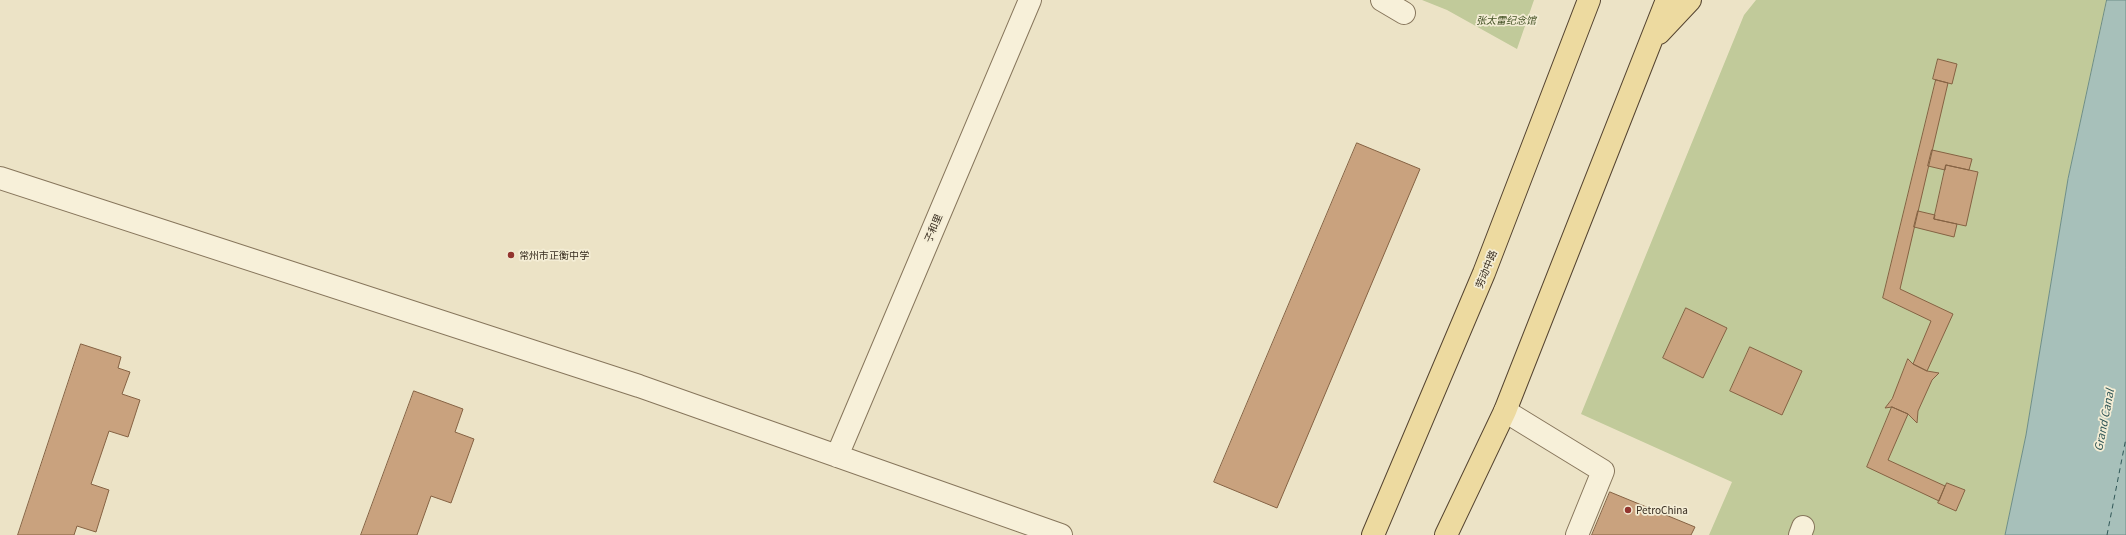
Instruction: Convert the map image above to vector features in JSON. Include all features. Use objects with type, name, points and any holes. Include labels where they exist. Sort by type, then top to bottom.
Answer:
[{"type":"main road","points":[[1446,535],[1505,411],[1667,0]]},
{"type":"main road","points":[[1650,43],[1690,0]]},
{"type":"main road","name":"劳动中路","points":[[1373,535],[1484,273],[1587,2]]},
{"type":"street","name":"子和里","points":[[837,456],[1030,0]]},
{"type":"street","points":[[1382,0],[1404,13]]},
{"type":"street","points":[[0,178],[639,386],[1061,535]]},
{"type":"street","points":[[1505,411],[1603,471],[1577,535]]},
{"type":"green space","name":"张太雷纪念馆","points":[[1422,0],[1534,0],[1517,49],[1447,10]]},
{"type":"green space","points":[[1756,0],[2107,0],[2068,179],[2026,435],[2005,535],[1709,535],[1732,482],[1581,414],[1744,15]]},
{"type":"water","name":"Grand Canal","points":[[2107,0],[2126,0],[2126,535],[2005,535],[2026,435],[2068,179]]},
{"type":"building","points":[[1938,59],[1957,64],[1952,84],[1933,79]]},
{"type":"building","points":[[1936,80],[1948,83],[1900,289],[1953,314],[1927,371],[1913,364],[1931,321],[1883,298]]},
{"type":"building","points":[[1357,143],[1420,169],[1277,508],[1214,482]]},
{"type":"building","points":[[1932,150],[1972,159],[1969,170],[1946,165],[1945,170],[1928,166]]},
{"type":"building","points":[[1946,165],[1978,172],[1966,226],[1934,219]]},
{"type":"building","points":[[1918,211],[1935,215],[1934,219],[1957,224],[1954,237],[1914,227]]},
{"type":"building","points":[[1686,308],[1727,328],[1703,378],[1663,358]]},
{"type":"building","points":[[81,344],[121,357],[118,368],[130,372],[122,394],[140,400],[128,437],[109,431],[91,484],[109,490],[96,532],[77,526],[74,535],[18,535]]},
{"type":"building","points":[[1750,347],[1802,371],[1782,415],[1730,391]]},
{"type":"building","points":[[1908,359],[1913,364],[1927,371],[1939,373],[1932,380],[1918,411],[1917,423],[1908,414],[1892,407],[1885,408],[1892,399]]},
{"type":"building","points":[[414,391],[463,409],[455,432],[474,439],[451,503],[431,496],[417,535],[361,535]]},
{"type":"building","points":[[1892,407],[1908,414],[1888,460],[1945,486],[1939,501],[1867,467]]},
{"type":"building","points":[[1947,483],[1965,490],[1956,511],[1938,503]]},
{"type":"building","name":"PetroChina","points":[[1610,492],[1695,527],[1691,535],[1592,535]]},
{"type":"ferry route","points":[[2107,535],[2126,438]]},
{"type":"place","name":"常州市正衡中学","points":[[511,255]]},
{"type":"place","name":"PetroChina","points":[[1628,510]]}]
